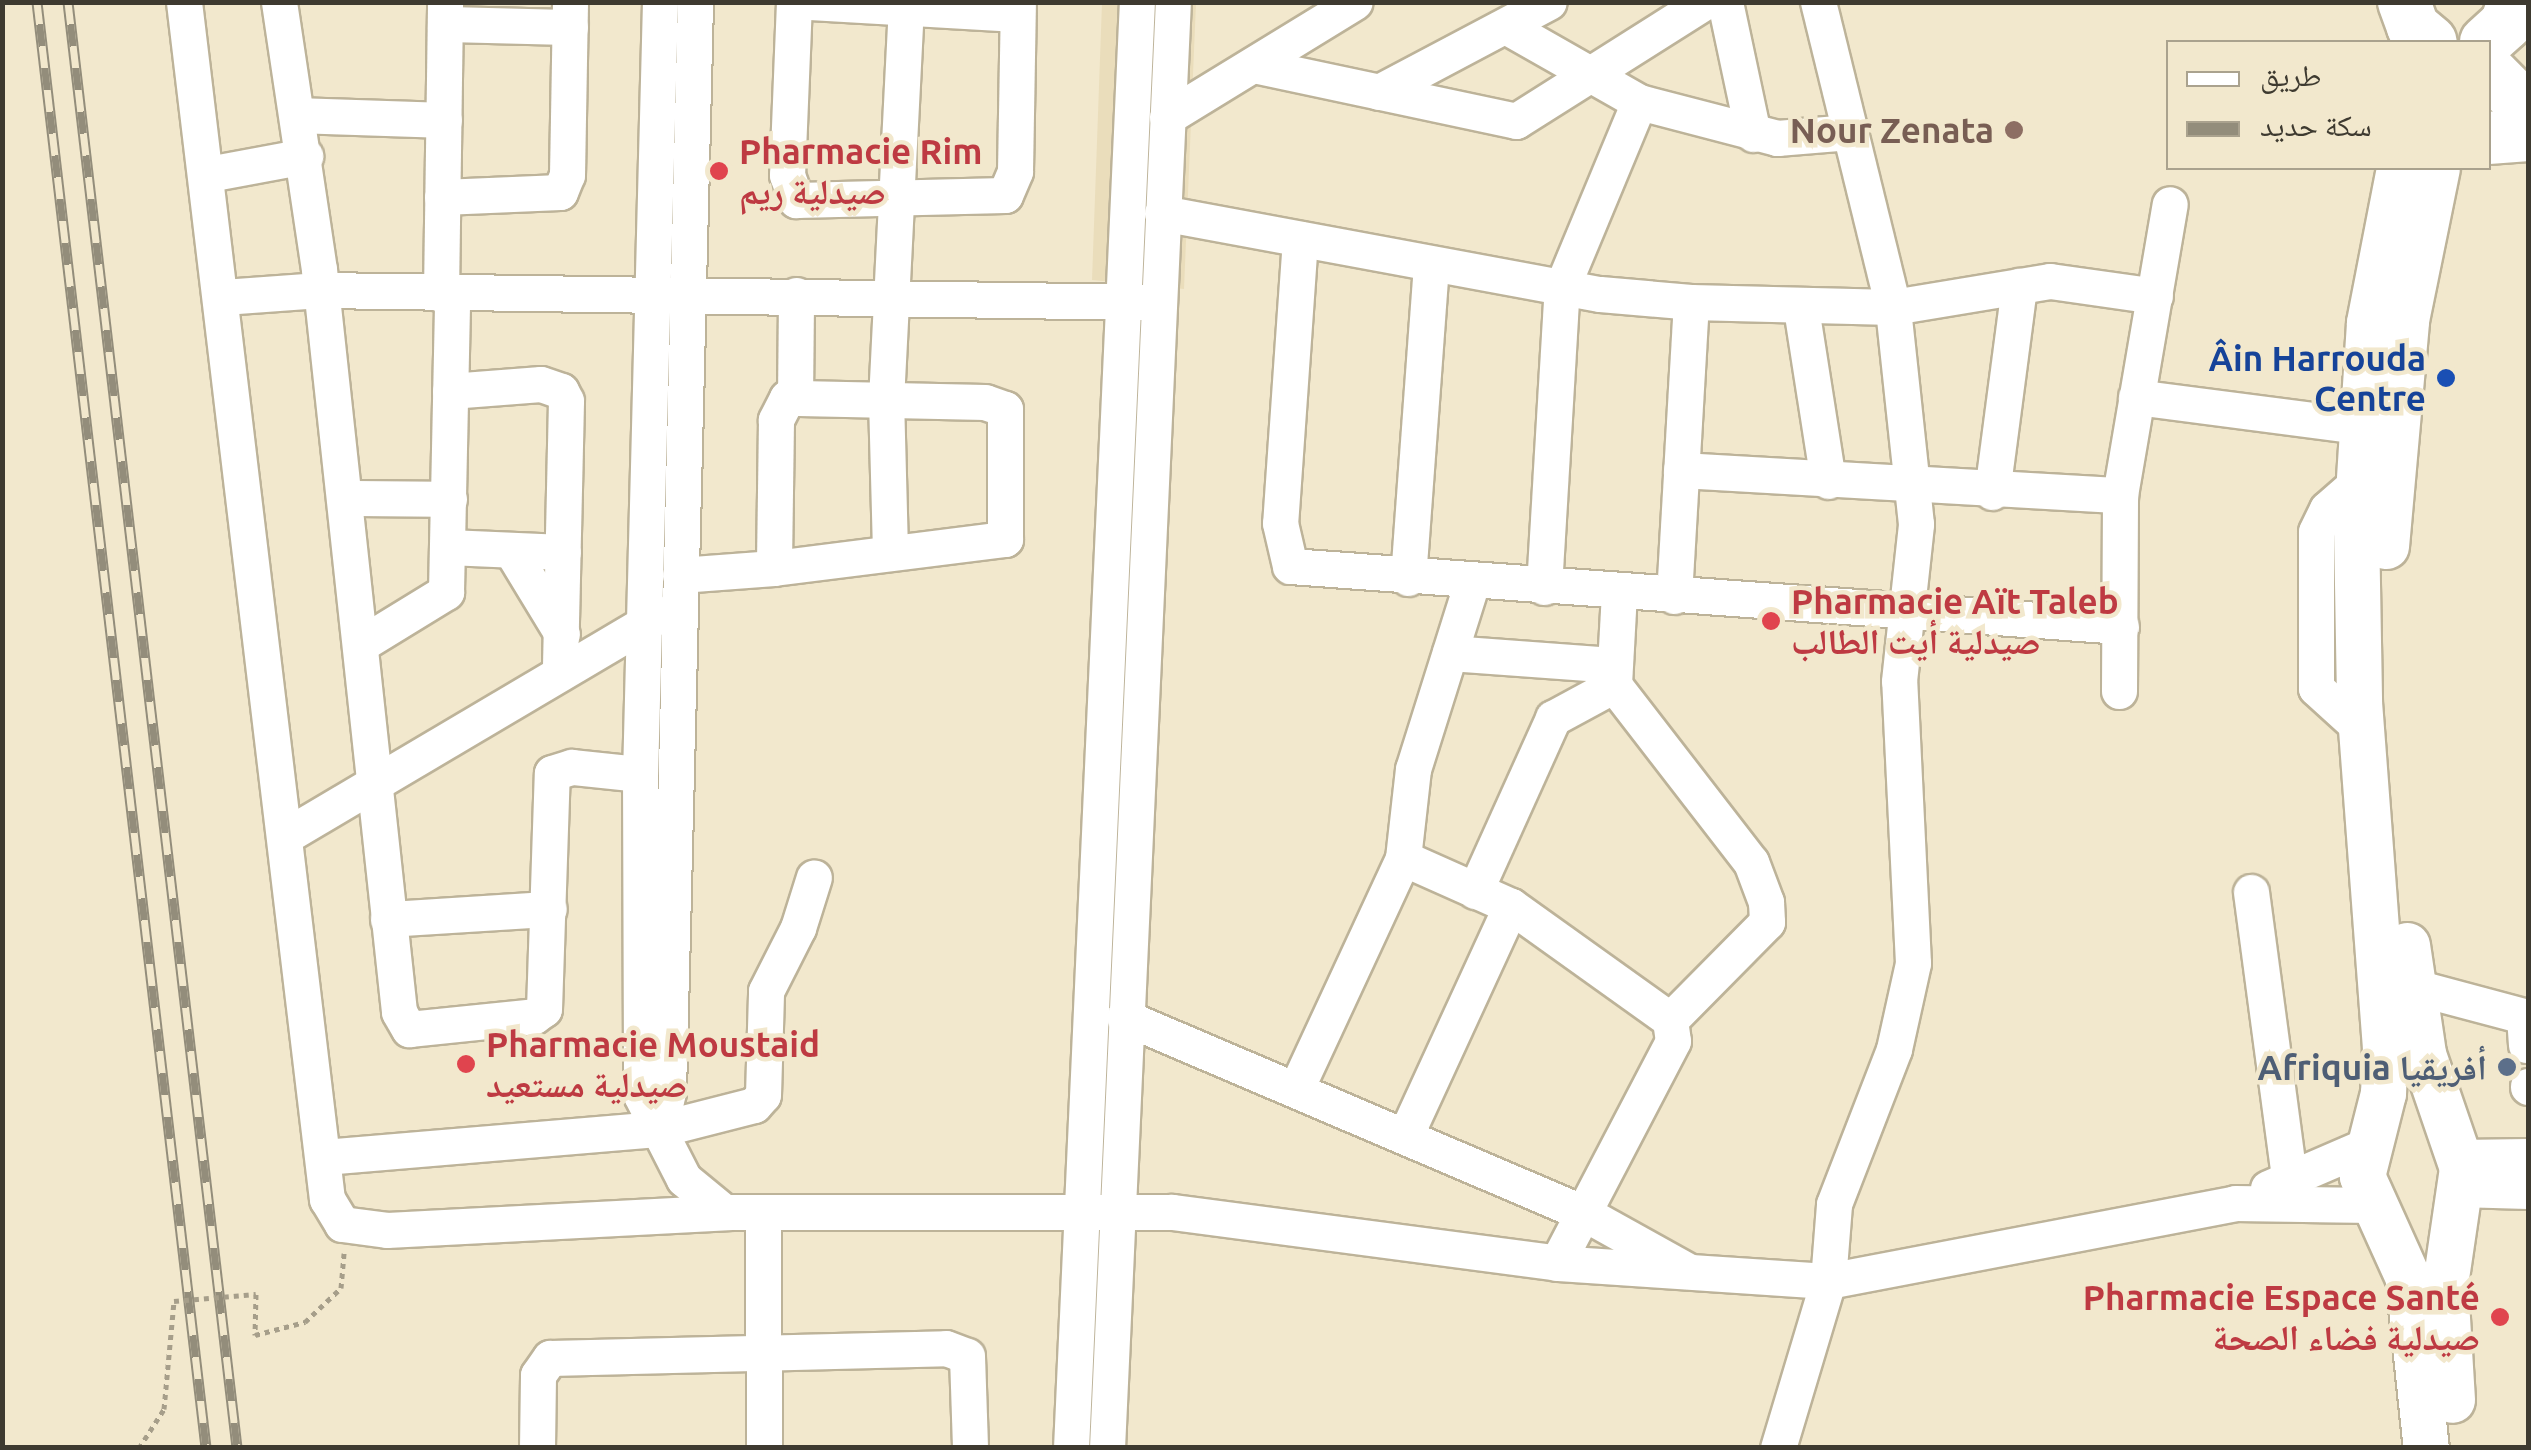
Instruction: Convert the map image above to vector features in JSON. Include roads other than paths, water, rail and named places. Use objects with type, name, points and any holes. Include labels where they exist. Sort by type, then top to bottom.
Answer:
[{"type":"highway","points":[[2491,73],[2528,110]]},
{"type":"highway","points":[[2491,138],[2528,134]]},
{"type":"main road","points":[[2398,170],[2372,304],[2358,482],[2362,729],[2385,1046],[2362,1176],[2408,1278],[2426,1448]]},
{"type":"main road","points":[[2436,170],[2406,320],[2386,534],[2393,814],[2411,986],[2455,1171],[2445,1285],[2456,1448]]},
{"type":"main road","points":[[2371,1142],[2412,1121],[2455,1171]]},
{"type":"main road","points":[[2378,1208],[2402,1220],[2426,1219],[2455,1171]]},
{"type":"street","points":[[184,2],[208,174],[324,1158],[332,1215],[347,1226],[387,1230],[724,1212],[1172,1212],[1558,1263],[1698,1276],[1828,1280],[2235,1204],[2378,1208]]},
{"type":"street","points":[[279,2],[305,156],[377,784],[399,1012],[409,1030],[544,1010],[552,773],[572,766],[640,774]]},
{"type":"street","points":[[660,2],[680,588],[668,1092],[660,1129]]},
{"type":"street","points":[[696,2],[667,293],[643,623],[641,1095],[684,1179],[724,1212]]},
{"type":"street","points":[[794,2],[786,175],[796,200],[1005,196],[1015,172],[1017,8],[810,2]]},
{"type":"street","points":[[1107,1448],[1124,1017],[1141,302],[1137,2]]},
{"type":"street","points":[[1167,117],[1355,2]]},
{"type":"street","points":[[1380,92],[1509,28],[1550,2]]},
{"type":"street","points":[[1253,65],[1516,120],[1704,2]]},
{"type":"street","points":[[1726,2],[1753,134]]},
{"type":"street","points":[[1778,1448],[1828,1280],[1834,1204],[1894,1049],[1913,963],[1898,681],[1916,524],[1893,306],[1818,2]]},
{"type":"street","points":[[890,551],[886,400],[906,5]]},
{"type":"street","points":[[1070,1448],[1078,1210],[1141,302],[1162,213],[1177,5]]},
{"type":"street","points":[[361,644],[446,592],[450,391],[442,198],[445,14],[570,15],[568,174],[560,192],[442,198]]},
{"type":"street","points":[[1509,28],[1639,102],[1753,134],[1850,132]]},
{"type":"street","points":[[1544,587],[1562,288],[1639,102]]},
{"type":"street","points":[[297,116],[444,120]]},
{"type":"street","points":[[208,174],[305,156]]},
{"type":"street","points":[[2120,691],[2120,495],[2170,204]]},
{"type":"street","points":[[1162,213],[1562,288],[1690,302],[1801,308],[1893,306],[2050,281],[2155,296]]},
{"type":"street","points":[[1300,238],[1282,555],[1290,566],[1906,616],[2121,626]]},
{"type":"street","points":[[1408,578],[1430,265]]},
{"type":"street","points":[[1992,492],[2019,286]]},
{"type":"street","points":[[223,298],[320,290],[1141,302]]},
{"type":"street","points":[[795,397],[796,294]]},
{"type":"street","points":[[1674,596],[1690,302]]},
{"type":"street","points":[[1801,308],[1828,481]]},
{"type":"street","points":[[450,391],[541,384],[561,391],[560,673]]},
{"type":"street","points":[[287,835],[643,623],[680,588],[774,568],[1005,539],[1010,418],[985,402],[795,397],[781,403],[776,420],[774,568]]},
{"type":"street","points":[[2136,397],[2360,426]]},
{"type":"street","points":[[1681,470],[1912,488],[2120,495]]},
{"type":"street","points":[[344,498],[449,499]]},
{"type":"street","points":[[448,547],[563,552]]},
{"type":"street","points":[[511,550],[562,634]]},
{"type":"street","points":[[1296,1089],[1402,858],[1413,769],[1472,582]]},
{"type":"street","points":[[1619,592],[1613,675],[1751,862],[1766,902],[1767,922],[1670,1020]]},
{"type":"street","points":[[1450,653],[1613,675]]},
{"type":"street","points":[[1475,891],[1552,718],[1613,675]]},
{"type":"street","points":[[1402,858],[1511,906],[1670,1020],[1673,1041],[1558,1263]]},
{"type":"street","points":[[324,1158],[660,1129],[754,1105],[763,1095],[766,990],[798,928],[814,877]]},
{"type":"street","points":[[2251,892],[2289,1178]]},
{"type":"street","points":[[1406,1134],[1511,906]]},
{"type":"street","points":[[388,919],[549,908]]},
{"type":"street","points":[[2411,986],[2526,1026]]},
{"type":"street","points":[[1124,1017],[1582,1212],[1698,1276]]},
{"type":"street","points":[[2235,1204],[2371,1142]]},
{"type":"street","points":[[2455,1171],[2528,1156]]},
{"type":"street","points":[[2455,1171],[2528,1191]]},
{"type":"street","points":[[764,1212],[764,1448]]},
{"type":"street","points":[[537,1448],[538,1376],[550,1358],[764,1350],[959,1350],[969,1366],[970,1448]]},
{"type":"railway","points":[[37,2],[206,1448]]},
{"type":"railway","points":[[68,2],[237,1448]]},
{"type":"place","name":"Nour Zenata","points":[[2014,130]]},
{"type":"place","name":"Pharmacie Rim صيدلية ريم","points":[[719,171]]},
{"type":"place","name":"Âin Harrouda Centre","points":[[2446,378]]},
{"type":"place","name":"Pharmacie Aït Taleb صيدلية أيت الطالب","points":[[1771,621]]},
{"type":"place","name":"Pharmacie Moustaid صيدلية مستعيد","points":[[466,1064]]},
{"type":"place","name":"Afriquia أفريقيا","points":[[2507,1067]]},
{"type":"place","name":"Pharmacie Espace Santé صيدلية فضاء الصحة","points":[[2500,1317]]}]
